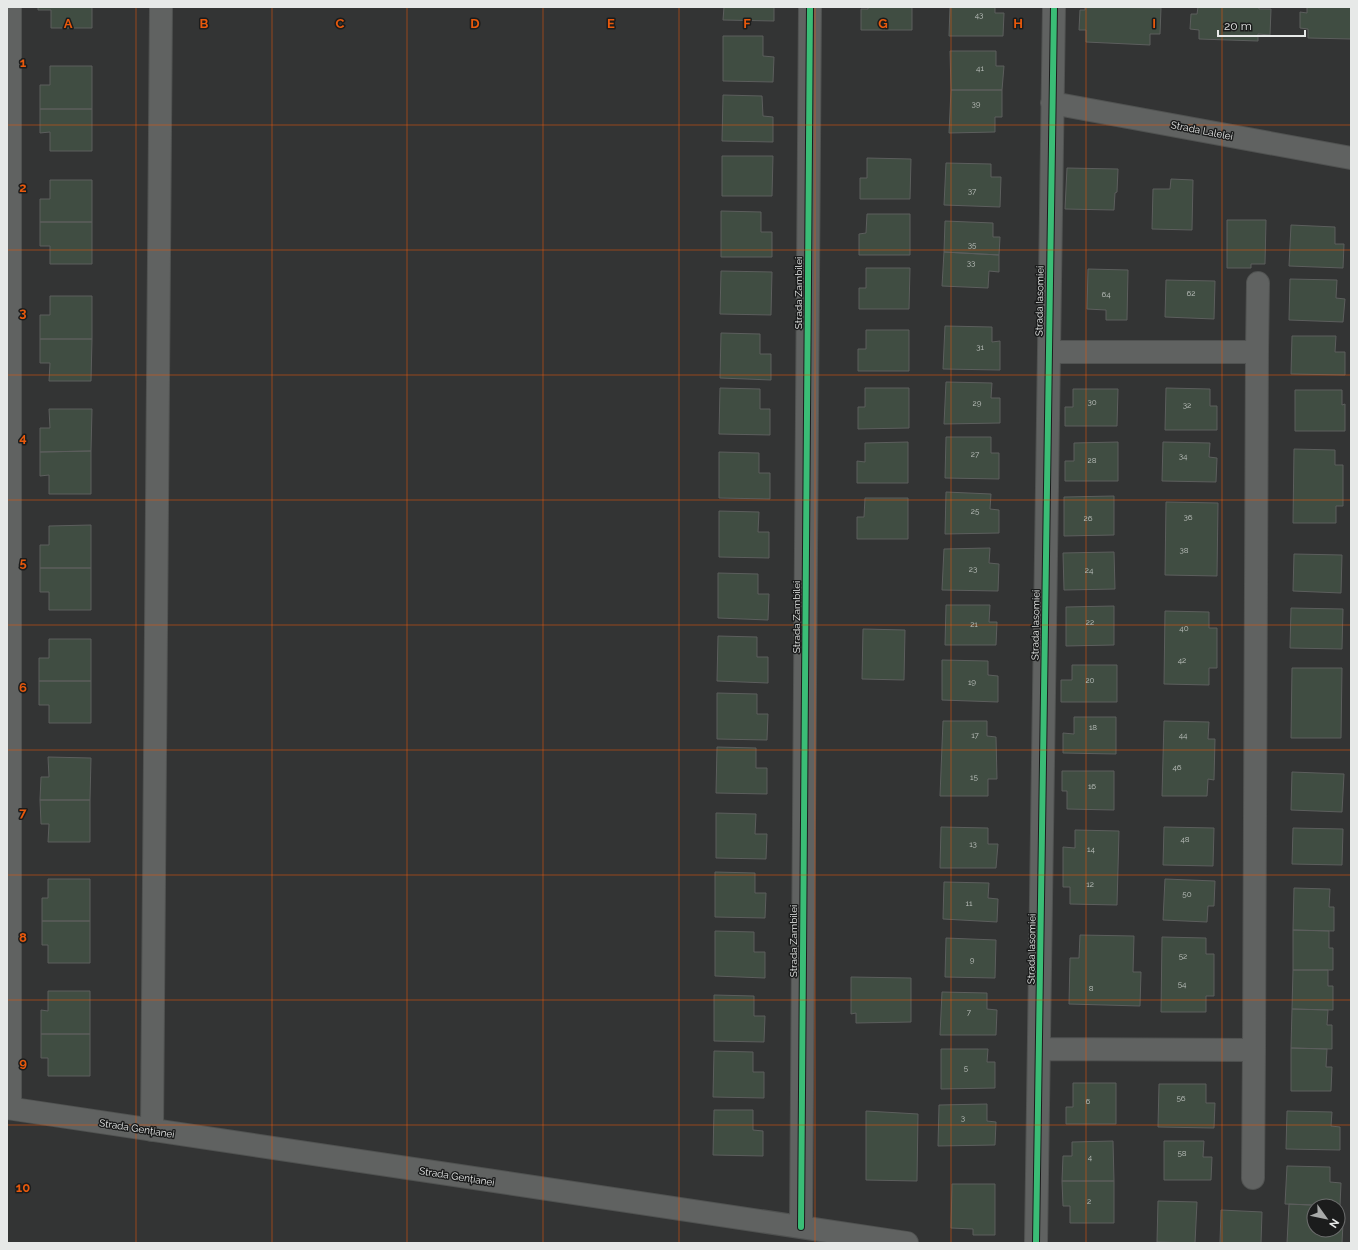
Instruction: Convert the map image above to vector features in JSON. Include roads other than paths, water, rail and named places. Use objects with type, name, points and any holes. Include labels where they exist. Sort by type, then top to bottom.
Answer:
[{"type":"street","points":[[8,1108],[10,7]]},
{"type":"street","points":[[152,1130],[160,7]]},
{"type":"street","name":"Strada Zambilei","points":[[801,1227],[810,7]]},
{"type":"street","name":"Strada Iasomiei","points":[[1036,1243],[1054,7]]},
{"type":"street","name":"Strada Lalelei","points":[[1052,103],[1351,158]]},
{"type":"street","points":[[1253,1178],[1258,283]]},
{"type":"street","points":[[1049,352],[1258,352]]},
{"type":"street","points":[[1039,1049],[1254,1050]]},
{"type":"street","name":"Strada Gențianei","points":[[8,1108],[907,1243]]}]
